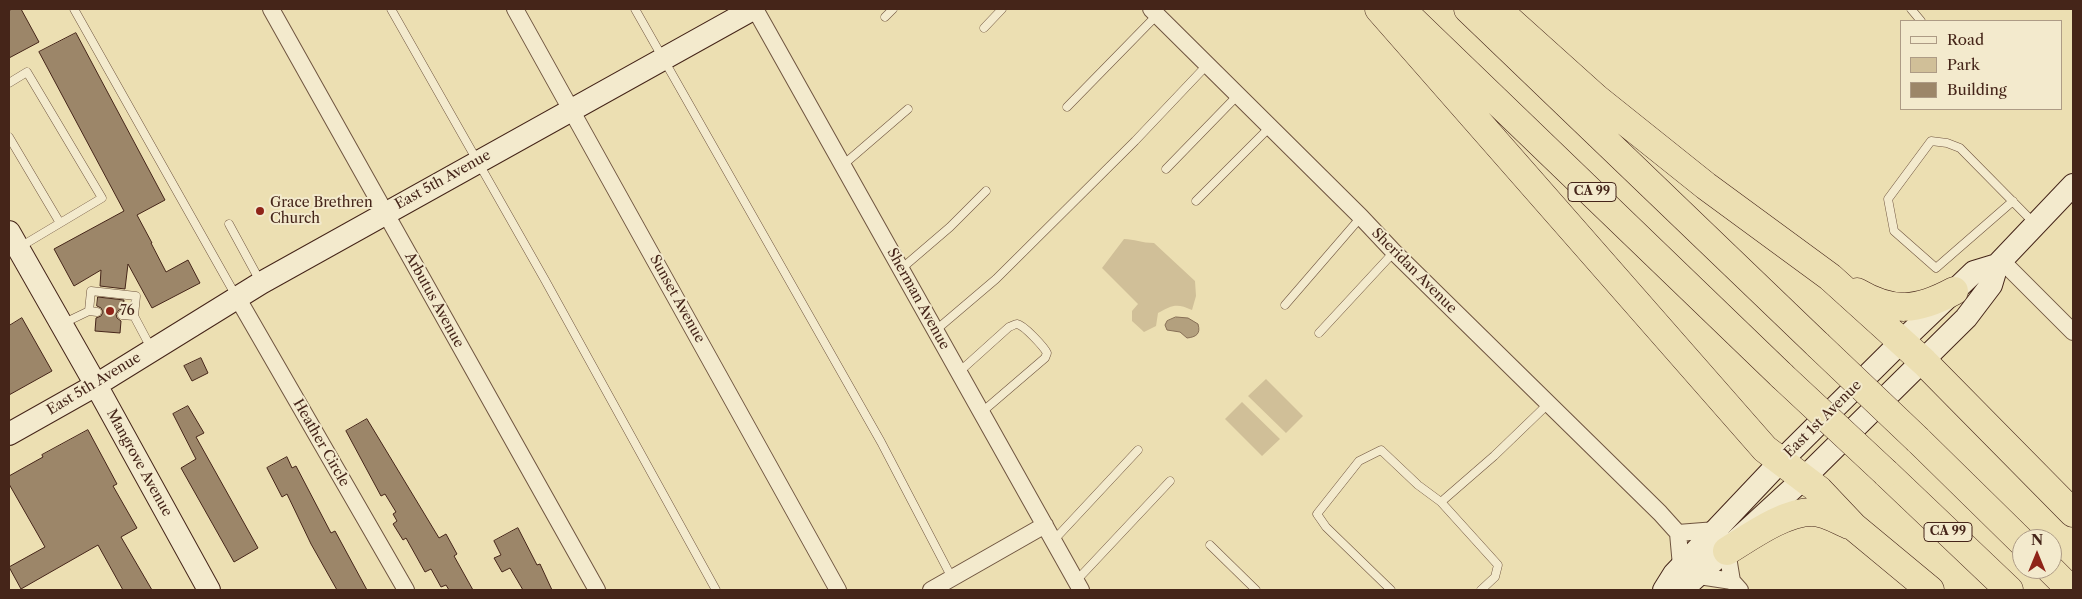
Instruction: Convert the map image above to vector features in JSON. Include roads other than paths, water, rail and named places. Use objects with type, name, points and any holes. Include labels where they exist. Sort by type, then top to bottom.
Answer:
[{"type":"highway","points":[[1379,9],[1765,450],[1819,490],[1854,527],[1930,590]]},
{"type":"highway","name":"CA 99","points":[[1401,9],[1782,376],[2009,590]]},
{"type":"highway","points":[[1468,9],[2012,532]]},
{"type":"highway","points":[[1497,9],[1596,98],[1706,186],[1830,277],[1924,362],[2073,513]]},
{"type":"highway","points":[[1830,277],[1874,302],[1888,306],[1919,306],[1934,302],[1954,291]]},
{"type":"highway","points":[[1721,540],[1803,513],[1822,514],[1854,527]]},
{"type":"highway","points":[[2060,579],[2071,590]]},
{"type":"street","name":"Arbutus Avenue","points":[[271,9],[597,590]]},
{"type":"street","name":"Sunset Avenue","points":[[515,9],[838,590]]},
{"type":"street","name":"East 5th Avenue","points":[[9,434],[96,385],[236,296],[384,212],[754,9]]},
{"type":"street","name":"Sherman Avenue","points":[[754,9],[1078,585]]},
{"type":"street","name":"Sheridan Avenue","points":[[1154,12],[1362,217],[1394,252],[1625,478],[1678,533]]},
{"type":"street","name":"East 1st Avenue","points":[[1721,540],[1803,479],[1924,362],[1966,318],[1991,284],[1999,263],[2073,185]]},
{"type":"street","name":"Mangrove Avenue","points":[[11,238],[62,324],[208,590]]},
{"type":"street","name":"East 1st Avenue","points":[[1664,590],[1690,571],[1721,540],[1781,461],[1901,342],[1974,272],[1999,263]]},
{"type":"street","points":[[1999,263],[2073,332]]},
{"type":"street","name":"Heather Circle","points":[[236,296],[406,590]]},
{"type":"street","points":[[931,590],[1045,525]]},
{"type":"street","points":[[1678,533],[1721,540],[1736,586],[1690,571],[1678,533]]},
{"type":"street","name":"East 1st Avenue","points":[[1682,590],[1690,571]]},
{"type":"lane","points":[[74,9],[236,296]]},
{"type":"lane","points":[[391,9],[545,280],[716,590]]},
{"type":"lane","points":[[635,9],[881,442],[952,578]]},
{"type":"lane","points":[[884,17],[893,9]]},
{"type":"lane","points":[[984,28],[1002,9]]},
{"type":"lane","points":[[1911,9],[1920,20]]},
{"type":"lane","points":[[1067,107],[1154,12]]},
{"type":"lane","points":[[936,330],[996,279],[1128,148],[1208,64]]},
{"type":"lane","points":[[9,82],[27,72],[102,198],[60,223],[11,238]]},
{"type":"lane","points":[[1166,169],[1239,95]]},
{"type":"lane","points":[[843,165],[908,108]]},
{"type":"lane","points":[[1196,201],[1270,126]]},
{"type":"lane","points":[[9,137],[60,223]]},
{"type":"lane","points":[[2013,201],[1936,268],[1894,231],[1888,199],[1931,141],[1947,143],[1960,148],[2013,201],[2035,224]]},
{"type":"lane","points":[[901,269],[950,227],[986,191]]},
{"type":"lane","points":[[1285,305],[1362,217]]},
{"type":"lane","points":[[229,224],[261,282]]},
{"type":"lane","points":[[1319,333],[1394,252]]},
{"type":"lane","points":[[62,324],[93,312],[91,291],[136,296],[134,316],[152,350]]},
{"type":"lane","points":[[122,315],[134,316]]},
{"type":"lane","points":[[959,372],[1009,327],[1015,324],[1022,326],[1045,348],[1047,353],[1045,358],[982,412]]},
{"type":"lane","points":[[1441,502],[1494,456],[1548,404]]},
{"type":"lane","points":[[1054,540],[1138,450]]},
{"type":"lane","points":[[1391,590],[1326,527],[1317,514],[1359,461],[1381,450],[1418,485],[1441,502],[1498,565],[1495,577],[1480,590]]},
{"type":"lane","points":[[1078,585],[1170,481]]},
{"type":"lane","points":[[1210,545],[1256,590]]},
{"type":"place","name":"Grace Brethren Church","points":[[260,211]]},
{"type":"place","name":"76","points":[[110,311]]}]
